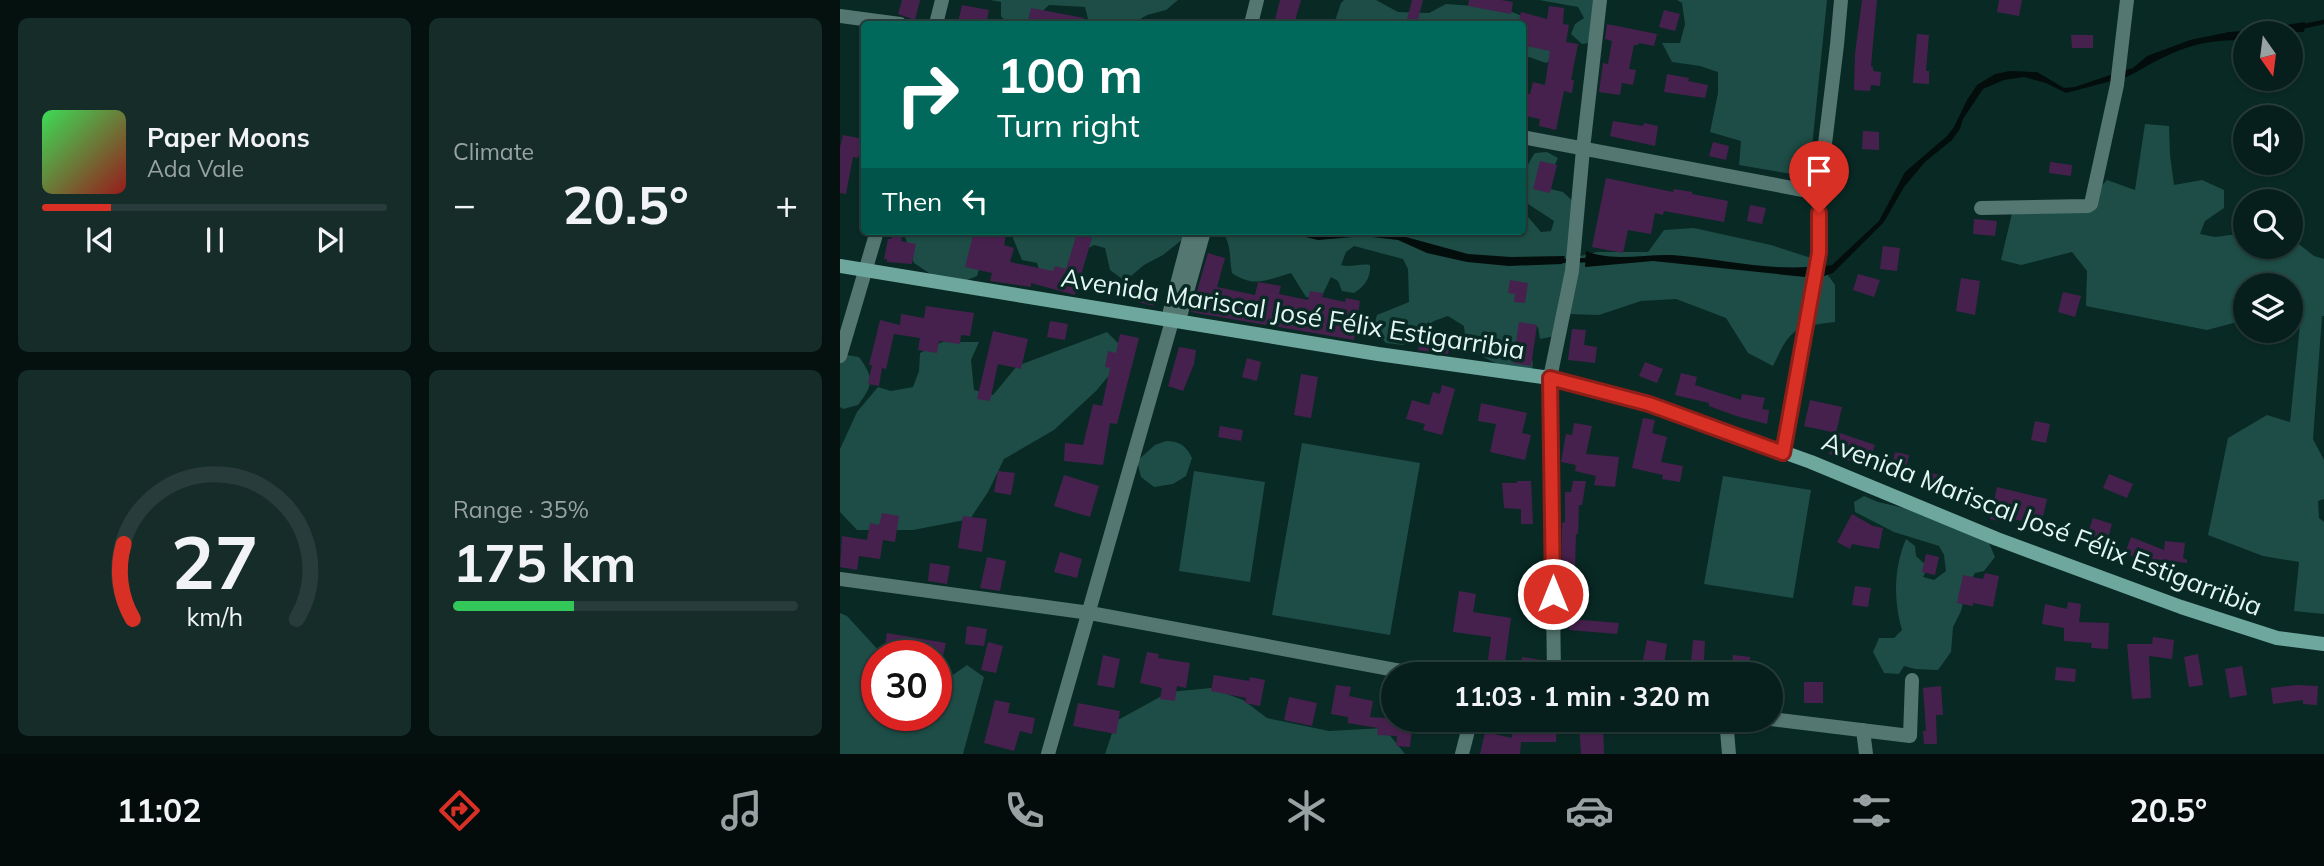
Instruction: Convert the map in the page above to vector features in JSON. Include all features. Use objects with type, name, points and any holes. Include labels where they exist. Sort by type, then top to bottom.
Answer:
[{"type":"main road","name":"Avenida Mariscal José Félix Estigarribia","points":[[840,266],[1172,321],[1550,378],[1649,404],[2181,607],[2277,638],[2324,644]]},
{"type":"street","points":[[937,21],[942,0]]},
{"type":"street","points":[[1252,21],[1257,0]]},
{"type":"street","points":[[1554,662],[1550,378],[1572,271],[1600,0]]},
{"type":"street","points":[[1783,453],[1819,253],[1819,193],[1841,0]]},
{"type":"street","points":[[1981,208],[2091,204],[2117,85],[2127,0]]},
{"type":"street","points":[[840,16],[878,21]]},
{"type":"street","points":[[1526,138],[1819,193]]},
{"type":"street","points":[[840,356],[876,235]]},
{"type":"street","points":[[1048,754],[1172,321],[1181,313],[1196,235]]},
{"type":"street","points":[[840,579],[1090,613],[1381,667]]},
{"type":"street","points":[[1783,720],[1910,736],[1912,680]]},
{"type":"street","points":[[1863,730],[1866,754]]},
{"type":"street","points":[[1462,754],[1468,732]]},
{"type":"street","points":[[1727,732],[1729,754]]},
{"type":"green space","points":[[990,0],[1178,0],[1166,10],[1137,21],[1092,21],[1088,19],[1085,7],[1049,5],[1032,21],[1005,21],[1001,16],[1001,2]]},
{"type":"green space","points":[[1344,0],[1376,0],[1398,12],[1429,13],[1446,4],[1502,8],[1522,16],[1563,53],[1546,63],[1526,58],[1526,21],[1335,21]]},
{"type":"green space","points":[[1539,0],[1606,0],[1597,42],[1582,44],[1571,34],[1575,24],[1584,18],[1578,7]]},
{"type":"green space","points":[[1677,0],[1827,0],[1809,177],[1739,165],[1741,141],[1710,132],[1718,93],[1718,72],[1672,62],[1662,43],[1680,43],[1685,24],[1682,3]]},
{"type":"green space","points":[[2145,124],[2169,126],[2174,185],[2202,180],[2224,190],[2224,208],[2205,221],[2200,234],[2215,237],[2233,235],[2233,259],[2303,259],[2303,247],[2314,256],[2324,259],[2324,316],[2313,439],[2324,460],[2324,499],[2318,501],[2319,518],[2324,522],[2324,614],[2294,611],[2299,562],[2263,556],[2208,535],[2228,438],[2267,415],[2290,422],[2298,343],[2303,343],[2303,273],[2233,273],[2233,323],[2207,330],[2086,306],[2087,271],[2072,252],[2021,265],[2001,260],[2014,205],[2087,201],[2107,180],[2135,190]]},
{"type":"green space","points":[[1547,152],[1558,158],[1551,173],[1550,189],[1563,192],[1578,206],[1555,336],[1540,339],[1538,327],[1530,325],[1526,353],[1533,362],[1532,371],[1506,368],[1480,355],[1466,345],[1464,326],[1448,316],[1434,321],[1403,345],[1386,343],[1373,329],[1377,315],[1409,302],[1408,269],[1403,259],[1354,246],[1346,252],[1341,265],[1370,265],[1366,282],[1354,293],[1342,291],[1338,281],[1331,277],[1321,298],[1306,297],[1291,273],[1254,281],[1232,273],[1227,239],[1224,235],[1526,235],[1526,214],[1541,232],[1551,231],[1554,221],[1526,203],[1526,168],[1535,153]]},
{"type":"green space","points":[[1694,228],[1771,245],[1817,260],[1835,285],[1835,322],[1802,328],[1795,332],[1784,344],[1773,366],[1748,353],[1726,318],[1676,299],[1641,301],[1599,315],[1569,314],[1576,257],[1597,252],[1648,252],[1664,230]]},
{"type":"green space","points":[[904,235],[990,235],[977,276],[957,284],[932,275],[914,263]]},
{"type":"green space","points":[[1012,235],[1188,235],[1125,281],[1110,270],[1105,248],[1094,245],[1059,277],[1042,281],[1037,263],[1022,260]]},
{"type":"green space","points":[[1107,332],[1128,353],[1096,391],[1054,430],[1004,459],[988,492],[970,519],[913,530],[857,530],[840,512],[840,449],[857,412],[878,387],[891,391],[913,387],[919,371],[920,353],[942,342],[979,342],[971,360],[974,390],[993,395],[1017,366]]},
{"type":"green space","points":[[846,355],[859,357],[870,381],[867,392],[858,405],[843,409],[840,407],[840,360]]},
{"type":"green space","points":[[1166,441],[1182,445],[1192,458],[1186,476],[1173,484],[1154,487],[1141,477],[1137,461],[1155,445]]},
{"type":"green space","points":[[1302,443],[1420,463],[1390,635],[1272,615]]},
{"type":"green space","points":[[1194,471],[1265,482],[1250,582],[1179,571]]},
{"type":"green space","points":[[1723,476],[1811,490],[1793,598],[1704,584]]},
{"type":"green space","points":[[1864,496],[1917,511],[1989,543],[1995,557],[1984,571],[1975,573],[1967,586],[1961,611],[1953,627],[1951,652],[1938,670],[1904,666],[1899,674],[1884,673],[1873,652],[1879,638],[1894,638],[1902,630],[1896,584],[1906,539],[1915,546],[1916,556],[1928,567],[1923,577],[1934,580],[1946,571],[1944,555],[1939,546],[1894,532],[1855,512],[1854,502]]},
{"type":"green space","points":[[840,613],[847,616],[869,640],[861,640],[861,731],[952,731],[952,676],[967,665],[984,677],[963,754],[840,754]]},
{"type":"green space","points":[[1211,688],[1243,700],[1267,718],[1329,731],[1381,728],[1381,732],[1387,732],[1405,754],[1105,754],[1116,721],[1169,692]]},
{"type":"shaded area","points":[[2233,32],[2233,40],[2189,47],[2122,79],[2123,71],[2133,68],[2147,56],[2190,40]]},
{"type":"shaded area","points":[[2010,71],[2037,72],[2064,88],[2113,74],[2111,81],[2066,93],[2046,83],[2024,77],[2004,80],[1983,89],[1952,140],[1925,162],[1904,187],[1884,222],[1833,273],[1824,276],[1825,266],[1832,265],[1879,221],[1905,172],[1947,136],[1977,85],[1995,74]]},
{"type":"shaded area","points":[[1297,235],[1399,235],[1468,254],[1511,257],[1565,256],[1562,264],[1509,266],[1467,262],[1427,253],[1398,240],[1364,236],[1318,240]]},
{"type":"shaded area","points":[[1586,251],[1606,256],[1672,255],[1773,267],[1807,267],[1805,277],[1653,261],[1585,267]]},
{"type":"building","points":[[902,0],[920,0],[915,20],[898,14]]},
{"type":"building","points":[[1280,0],[1301,0],[1295,21],[1275,21]]},
{"type":"building","points":[[1412,0],[1423,0],[1418,21],[1407,21]]},
{"type":"building","points":[[1469,0],[1513,2],[1511,14],[1468,6]]},
{"type":"building","points":[[1862,0],[1877,0],[1871,66],[1873,71],[1881,72],[1880,86],[1871,85],[1870,91],[1854,90],[1855,54]]},
{"type":"building","points":[[1999,0],[2022,0],[2019,16],[1997,12]]},
{"type":"building","points":[[962,5],[989,10],[987,21],[958,21]]},
{"type":"building","points":[[1549,6],[1564,8],[1563,24],[1569,25],[1566,42],[1578,44],[1571,80],[1574,80],[1572,93],[1564,91],[1556,130],[1539,126],[1540,119],[1526,116],[1526,94],[1530,94],[1533,82],[1545,85],[1550,51],[1526,46],[1526,21],[1519,21],[1521,12],[1547,19]]},
{"type":"building","points":[[1031,8],[1084,18],[1084,21],[1028,21]]},
{"type":"building","points":[[1664,10],[1680,14],[1675,31],[1659,27]]},
{"type":"building","points":[[1607,24],[1657,34],[1654,46],[1639,43],[1634,45],[1629,69],[1636,70],[1633,85],[1622,83],[1620,95],[1599,92],[1603,63],[1608,64],[1612,41],[1605,39]]},
{"type":"building","points":[[1917,34],[1929,35],[1926,71],[1929,71],[1929,84],[1913,83]]},
{"type":"building","points":[[2071,35],[2093,35],[2093,48],[2072,48]]},
{"type":"building","points":[[1667,74],[1708,85],[1705,98],[1664,92]]},
{"type":"building","points":[[1613,121],[1658,126],[1655,146],[1610,136]]},
{"type":"building","points":[[1863,131],[1879,132],[1879,150],[1862,149]]},
{"type":"building","points":[[843,135],[861,139],[858,158],[853,157],[846,194],[840,193],[840,147]]},
{"type":"building","points":[[1713,142],[1729,146],[1726,160],[1709,156]]},
{"type":"building","points":[[1540,161],[1557,165],[1550,193],[1533,189]]},
{"type":"building","points":[[2050,162],[2072,165],[2071,176],[2049,173]]},
{"type":"building","points":[[1606,178],[1673,192],[1674,189],[1692,192],[1728,201],[1724,222],[1664,211],[1663,215],[1655,213],[1651,234],[1628,230],[1623,253],[1592,247]]},
{"type":"building","points":[[1750,205],[1766,208],[1762,224],[1747,221]]},
{"type":"building","points":[[1974,219],[1997,221],[1995,236],[1973,234]]},
{"type":"building","points":[[892,235],[902,235],[901,241],[916,244],[912,264],[887,262],[887,259],[884,259],[888,239],[891,239]]},
{"type":"building","points":[[973,235],[1006,235],[1004,245],[1014,248],[1010,262],[1053,271],[1055,266],[1066,269],[1076,235],[1092,238],[1075,295],[1031,283],[1031,287],[990,281],[992,273],[965,267]]},
{"type":"building","points":[[1883,246],[1900,248],[1897,271],[1880,269]]},
{"type":"building","points":[[1208,253],[1225,258],[1217,287],[1255,295],[1258,282],[1281,286],[1279,294],[1308,300],[1310,291],[1323,293],[1322,297],[1345,302],[1346,298],[1360,301],[1354,340],[1191,312]]},
{"type":"building","points":[[1858,274],[1880,280],[1874,297],[1853,290]]},
{"type":"building","points":[[1961,278],[1980,281],[1975,315],[1956,311]]},
{"type":"building","points":[[1510,280],[1528,283],[1525,303],[1514,302],[1515,294],[1508,293]]},
{"type":"building","points":[[1134,281],[1158,286],[1154,306],[1129,300]]},
{"type":"building","points":[[2063,292],[2081,296],[2075,317],[2058,312]]},
{"type":"building","points":[[926,306],[974,313],[970,336],[961,335],[960,344],[939,341],[937,353],[918,350],[920,338],[894,334],[886,369],[882,368],[879,386],[868,384],[872,365],[869,365],[880,320],[900,325],[901,314],[924,318]]},
{"type":"building","points":[[1050,321],[1068,324],[1065,340],[1047,337]]},
{"type":"building","points":[[1519,322],[1537,325],[1531,366],[1513,363]]},
{"type":"building","points":[[1423,328],[1452,334],[1448,354],[1418,350]]},
{"type":"building","points":[[1572,329],[1586,330],[1584,345],[1597,347],[1595,363],[1568,360]]},
{"type":"building","points":[[993,331],[1028,339],[1021,369],[998,364],[990,401],[977,399]]},
{"type":"building","points":[[1120,334],[1139,338],[1117,424],[1110,423],[1103,465],[1064,461],[1065,443],[1083,445],[1093,404],[1102,406],[1110,368],[1105,367],[1108,351],[1116,353]]},
{"type":"building","points":[[1179,347],[1196,350],[1194,364],[1183,391],[1168,386]]},
{"type":"building","points":[[1247,358],[1261,362],[1257,381],[1242,377]]},
{"type":"building","points":[[1645,362],[1663,369],[1657,383],[1639,376]]},
{"type":"building","points":[[1681,373],[1697,377],[1695,385],[1741,400],[1742,394],[1765,398],[1762,409],[1769,410],[1767,424],[1736,416],[1709,406],[1709,403],[1675,395]]},
{"type":"building","points":[[1301,374],[1318,377],[1311,418],[1294,415]]},
{"type":"building","points":[[1442,385],[1455,389],[1442,435],[1423,430],[1425,424],[1406,419],[1412,400],[1429,405],[1433,392],[1440,394]]},
{"type":"building","points":[[1810,400],[1842,407],[1836,433],[1804,426]]},
{"type":"building","points":[[1481,403],[1527,413],[1522,433],[1531,435],[1525,460],[1490,452],[1496,424],[1478,421]]},
{"type":"building","points":[[1643,418],[1655,420],[1652,433],[1667,437],[1661,462],[1683,466],[1680,482],[1662,479],[1663,475],[1632,468]]},
{"type":"building","points":[[2035,421],[2050,424],[2046,443],[2031,440]]},
{"type":"building","points":[[1574,423],[1592,426],[1586,454],[1619,457],[1615,487],[1594,485],[1596,476],[1575,471],[1576,465],[1561,462],[1566,434],[1572,435]]},
{"type":"building","points":[[1220,426],[1243,430],[1241,441],[1218,437]]},
{"type":"building","points":[[1837,432],[1875,445],[1867,467],[1829,454]]},
{"type":"building","points":[[1895,452],[1909,455],[1905,473],[1891,470]]},
{"type":"building","points":[[998,471],[1015,473],[1011,495],[994,492]]},
{"type":"building","points":[[1925,471],[1940,475],[1935,492],[1921,488]]},
{"type":"building","points":[[2109,474],[2133,484],[2127,498],[2103,488]]},
{"type":"building","points":[[1064,475],[1099,486],[1090,517],[1054,506]]},
{"type":"building","points":[[1531,481],[1533,524],[1521,524],[1521,509],[1504,508],[1502,483]]},
{"type":"building","points":[[1573,481],[1586,481],[1582,505],[1579,505],[1575,568],[1562,568],[1565,492],[1571,492]]},
{"type":"building","points":[[1997,487],[2047,499],[2041,525],[2008,518],[2007,523],[1990,519]]},
{"type":"building","points":[[882,513],[899,516],[895,542],[883,540],[880,559],[859,556],[857,570],[840,567],[842,536],[867,540],[870,523],[879,525]]},
{"type":"building","points":[[1852,514],[1873,526],[1883,528],[1879,549],[1852,544],[1850,549],[1837,542]]},
{"type":"building","points":[[963,516],[987,519],[982,552],[958,548]]},
{"type":"building","points":[[2093,518],[2112,524],[2104,551],[2084,544]]},
{"type":"building","points":[[2131,537],[2164,550],[2165,541],[2185,543],[2183,558],[2187,563],[2153,559],[2151,564],[2125,553]]},
{"type":"building","points":[[1060,552],[1082,559],[1077,578],[1054,572]]},
{"type":"building","points":[[1926,554],[1939,557],[1935,575],[1922,572]]},
{"type":"building","points":[[987,557],[1006,561],[1000,591],[980,588]]},
{"type":"building","points":[[930,563],[950,566],[947,584],[928,581]]},
{"type":"building","points":[[1985,573],[1999,576],[1993,607],[1957,603],[1963,575],[1983,579]]},
{"type":"building","points":[[1855,586],[1871,588],[1868,607],[1852,605]]},
{"type":"building","points":[[1459,591],[1476,594],[1473,612],[1511,618],[1505,662],[1488,660],[1491,637],[1453,632]]},
{"type":"building","points":[[2068,602],[2081,604],[2079,622],[2109,623],[2108,649],[2091,648],[2092,643],[2064,641],[2064,628],[2042,624],[2045,604],[2067,609]]},
{"type":"building","points":[[1570,619],[1619,623],[1617,634],[1569,630]]},
{"type":"building","points":[[967,626],[987,629],[984,646],[965,644]]},
{"type":"building","points":[[887,633],[928,640],[886,640]]},
{"type":"building","points":[[2153,637],[2174,640],[2172,659],[2149,656],[2151,698],[2132,699],[2127,644],[2152,644]]},
{"type":"building","points":[[1647,640],[1667,644],[1664,662],[1643,660]]},
{"type":"building","points":[[1693,640],[1705,641],[1704,660],[1723,662],[1691,662]]},
{"type":"building","points":[[988,642],[1003,646],[996,673],[981,670]]},
{"type":"building","points":[[1147,652],[1159,654],[1158,658],[1190,663],[1186,688],[1177,686],[1175,701],[1160,699],[1162,688],[1140,683]]},
{"type":"building","points":[[2198,654],[2203,685],[2189,687],[2184,657]]},
{"type":"building","points":[[1103,655],[1120,659],[1114,688],[1097,685]]},
{"type":"building","points":[[1733,655],[1750,657],[1750,662],[1732,662]]},
{"type":"building","points":[[1522,657],[1541,660],[1541,662],[1521,662]]},
{"type":"building","points":[[2242,666],[2247,695],[2230,698],[2225,669]]},
{"type":"building","points":[[2056,667],[2076,669],[2075,682],[2055,680]]},
{"type":"building","points":[[1214,675],[1249,681],[1250,677],[1265,680],[1260,706],[1245,703],[1246,698],[1211,691]]},
{"type":"building","points":[[1804,682],[1823,682],[1823,703],[1804,703]]},
{"type":"building","points":[[1336,685],[1351,687],[1349,696],[1373,701],[1370,717],[1381,718],[1381,732],[1412,732],[1410,747],[1396,746],[1397,736],[1377,735],[1378,728],[1348,723],[1348,717],[1331,714]]},
{"type":"building","points":[[1941,686],[1943,715],[1936,715],[1937,744],[1924,744],[1923,731],[1926,731],[1923,688]]},
{"type":"building","points":[[2318,686],[2317,705],[2303,704],[2303,700],[2273,704],[2271,688]]},
{"type":"building","points":[[1289,697],[1317,703],[1312,726],[1284,720]]},
{"type":"building","points":[[995,700],[1010,703],[1008,713],[1035,718],[1032,734],[1020,731],[1014,751],[984,743]]},
{"type":"building","points":[[1078,703],[1120,711],[1116,734],[1073,726]]},
{"type":"building","points":[[1485,732],[1512,738],[1512,732],[1557,732],[1556,742],[1521,742],[1520,754],[1480,754]]},
{"type":"building","points":[[1579,732],[1603,732],[1604,754],[1581,754]]},
{"type":"waterway","points":[[2303,26],[2324,22]]},
{"type":"waterway","points":[[1558,261],[1591,260]]},
{"type":"route","points":[[1553,594],[1550,378],[1649,404],[1783,453],[1819,253],[1819,213]]}]
